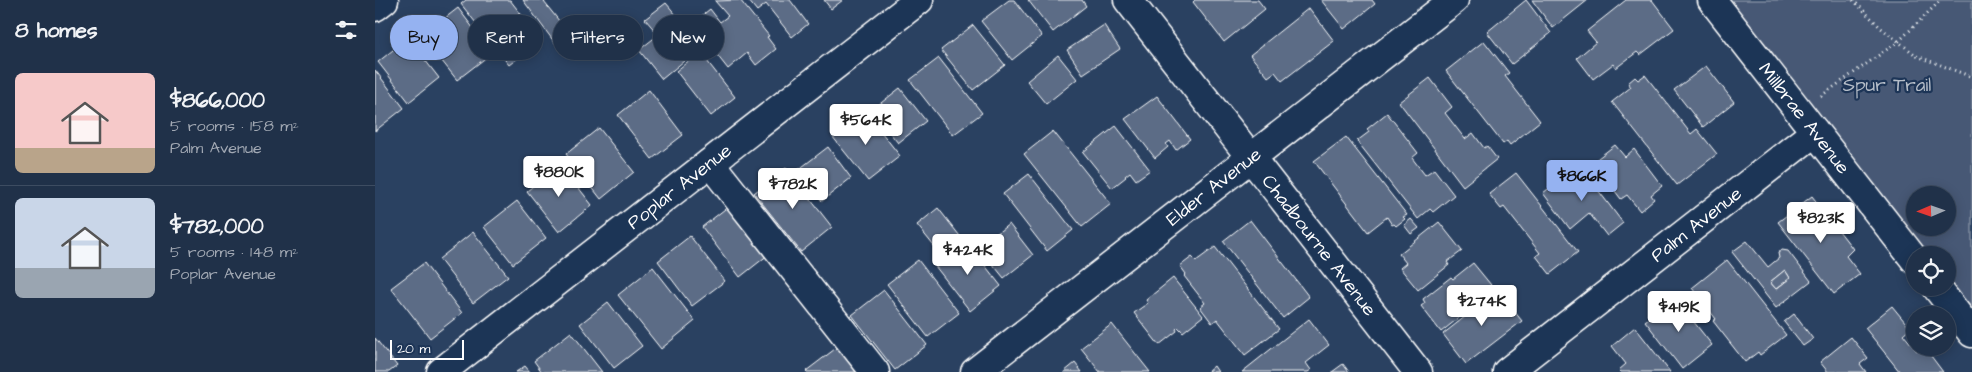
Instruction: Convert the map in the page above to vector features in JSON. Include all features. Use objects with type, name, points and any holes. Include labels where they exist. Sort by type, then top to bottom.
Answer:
[{"type":"street","points":[[375,7],[384,0]]},
{"type":"street","name":"Poplar Avenue","points":[[441,372],[919,0]]},
{"type":"street","name":"Chadbourne Avenue","points":[[1128,0],[1417,372]]},
{"type":"street","name":"Elder Avenue","points":[[975,372],[1454,0]]},
{"type":"street","name":"Millbrae Avenue","points":[[1712,0],[1906,248]]},
{"type":"street","name":"Palm Avenue","points":[[1507,372],[1815,132]]},
{"type":"street","points":[[710,163],[875,372]]},
{"type":"street","points":[[1943,296],[1972,333]]},
{"type":"path","points":[[1853,0],[1881,28],[1917,56],[1972,77]]},
{"type":"path","points":[[1819,98],[1899,41],[1941,0]]},
{"type":"green space","name":"Spur Trail","points":[[1712,0],[1972,0],[1972,334],[1951,296],[1956,296],[1956,246],[1908,246]]},
{"type":"building","points":[[466,0],[510,0],[522,15],[470,15],[461,4]]},
{"type":"building","points":[[523,0],[547,0],[544,2],[554,15],[553,40],[543,27],[543,15],[534,15]]},
{"type":"building","points":[[740,0],[769,36],[767,37],[776,49],[756,65],[747,53],[728,69],[721,60],[724,60],[724,19],[728,16],[715,1]]},
{"type":"building","points":[[748,0],[790,0],[808,24],[792,37],[766,4],[757,11]]},
{"type":"building","points":[[824,0],[843,0],[831,9]]},
{"type":"building","points":[[1009,0],[1014,0],[1042,36],[1012,60],[981,21]]},
{"type":"building","points":[[1028,0],[1082,0],[1086,6],[1053,32]]},
{"type":"building","points":[[1195,0],[1258,0],[1265,9],[1224,42],[1193,2]]},
{"type":"building","points":[[1321,0],[1372,0],[1375,4],[1344,29]]},
{"type":"building","points":[[1526,0],[1551,33],[1512,64],[1487,32]]},
{"type":"building","points":[[1532,0],[1588,0],[1553,28]]},
{"type":"building","points":[[1626,0],[1652,0],[1674,29],[1640,55],[1637,52],[1616,68],[1613,64],[1593,79],[1577,58],[1596,42],[1587,31]]},
{"type":"building","points":[[666,3],[676,15],[653,15],[653,28],[645,19]]},
{"type":"building","points":[[458,8],[468,21],[468,60],[483,60],[457,80],[441,60],[458,60],[458,15],[449,15]]},
{"type":"building","points":[[1309,8],[1334,41],[1282,81],[1275,72],[1268,77],[1250,55]]},
{"type":"building","points":[[710,9],[715,15],[703,15]]},
{"type":"building","points":[[973,25],[1005,65],[973,90],[941,50]]},
{"type":"building","points":[[1104,25],[1120,49],[1083,74],[1067,50]]},
{"type":"building","points":[[653,39],[653,60],[684,61],[662,79],[643,55],[643,47]]},
{"type":"building","points":[[1484,41],[1509,73],[1505,76],[1540,121],[1510,145],[1507,141],[1503,144],[1446,71]]},
{"type":"building","points":[[390,52],[390,60],[425,60],[439,78],[409,102],[378,62]]},
{"type":"building","points":[[1058,55],[1077,79],[1046,104],[1027,81]]},
{"type":"building","points":[[939,58],[982,113],[953,135],[910,80]]},
{"type":"building","points":[[505,60],[515,60],[509,65]]},
{"type":"building","points":[[690,60],[706,60],[735,97],[711,116],[676,71]]},
{"type":"building","points":[[1706,66],[1734,102],[1703,127],[1674,90]]},
{"type":"building","points":[[375,70],[404,108],[375,131]]},
{"type":"building","points":[[1645,75],[1691,134],[1697,129],[1717,154],[1677,185],[1612,102],[1631,87],[1628,83],[1635,77],[1638,80]]},
{"type":"building","points":[[1430,78],[1452,107],[1445,113],[1465,139],[1473,133],[1484,148],[1487,146],[1497,159],[1463,186],[1399,102]]},
{"type":"building","points":[[900,88],[926,121],[898,143],[872,110]]},
{"type":"building","points":[[649,90],[683,135],[652,159],[618,115]]},
{"type":"building","points":[[1157,96],[1190,139],[1176,150],[1170,141],[1166,144],[1168,147],[1155,158],[1125,119]]},
{"type":"building","points":[[864,110],[900,156],[868,181],[832,136]]},
{"type":"building","points":[[1387,113],[1418,153],[1412,158],[1425,175],[1434,169],[1454,195],[1433,212],[1430,209],[1418,219],[1357,141],[1369,132],[1367,129]]},
{"type":"building","points":[[1116,126],[1150,170],[1136,180],[1130,172],[1112,188],[1083,152]]},
{"type":"building","points":[[599,128],[634,172],[601,199],[566,154]]},
{"type":"building","points":[[1053,131],[1111,204],[1082,227],[1024,154]]},
{"type":"building","points":[[1346,137],[1407,215],[1396,226],[1392,225],[1387,217],[1368,232],[1314,161]]},
{"type":"building","points":[[1615,145],[1625,157],[1634,149],[1662,186],[1651,195],[1654,199],[1640,211],[1627,195],[1621,199],[1593,162]]},
{"type":"building","points":[[828,147],[851,178],[822,201],[798,170]]},
{"type":"building","points":[[560,164],[592,205],[559,232],[527,191]]},
{"type":"building","points":[[1579,165],[1623,223],[1607,236],[1589,213],[1570,229],[1543,193]]},
{"type":"building","points":[[786,168],[832,227],[801,252],[754,193]]},
{"type":"building","points":[[1516,173],[1578,252],[1550,274],[1536,256],[1540,253],[1504,207],[1501,209],[1489,194]]},
{"type":"building","points":[[1029,174],[1073,230],[1047,251],[1003,194]]},
{"type":"building","points":[[1812,196],[1853,249],[1846,256],[1860,274],[1834,294],[1778,222]]},
{"type":"building","points":[[517,201],[546,238],[513,264],[484,227]]},
{"type":"building","points":[[734,202],[773,251],[740,277],[702,227]]},
{"type":"building","points":[[938,208],[963,240],[942,256],[917,225]]},
{"type":"building","points":[[1411,219],[1419,228],[1411,234],[1404,225]]},
{"type":"building","points":[[1250,220],[1309,297],[1283,318],[1223,241]]},
{"type":"building","points":[[1439,222],[1462,251],[1447,262],[1449,265],[1418,290],[1400,268],[1406,263],[1399,254]]},
{"type":"building","points":[[1009,224],[1033,255],[1004,278],[979,247]]},
{"type":"building","points":[[473,232],[508,276],[473,303],[439,259]]},
{"type":"building","points":[[690,236],[725,281],[692,306],[658,261]]},
{"type":"building","points":[[966,241],[1001,286],[970,311],[935,266]]},
{"type":"building","points":[[1747,241],[1768,267],[1779,258],[1778,253],[1782,250],[1788,251],[1811,281],[1776,308],[1732,252]],"holes":[[[1785,270],[1790,278],[1776,289],[1770,282]]]},
{"type":"building","points":[[1215,247],[1279,329],[1245,355],[1217,319],[1212,323],[1200,307],[1205,303],[1184,276],[1186,274],[1180,266],[1192,257],[1196,261]]},
{"type":"building","points":[[918,260],[959,313],[928,337],[887,284]]},
{"type":"building","points":[[1727,260],[1786,335],[1760,355],[1758,352],[1745,362],[1713,321],[1716,319],[1692,288]]},
{"type":"building","points":[[424,263],[462,313],[430,338],[391,288]]},
{"type":"building","points":[[1473,263],[1491,285],[1462,308],[1465,313],[1441,332],[1421,306],[1425,303],[1423,299]]},
{"type":"building","points":[[653,267],[695,321],[661,349],[618,295]]},
{"type":"building","points":[[1785,270],[1790,278],[1776,289],[1770,282]]},
{"type":"building","points":[[1173,278],[1203,316],[1183,332],[1178,327],[1177,331],[1159,345],[1134,313],[1148,303],[1146,300]]},
{"type":"building","points":[[884,290],[927,345],[895,370],[852,315]]},
{"type":"building","points":[[1498,291],[1522,321],[1466,364],[1443,334]]},
{"type":"building","points":[[1675,298],[1712,345],[1682,369],[1645,321]]},
{"type":"building","points":[[608,302],[642,346],[614,368],[580,324]]},
{"type":"building","points":[[1892,306],[1906,323],[1906,331],[1903,334],[1906,338],[1906,356],[1931,356],[1943,372],[1900,372],[1865,328]]},
{"type":"building","points":[[1794,314],[1813,339],[1803,346],[1784,322]]},
{"type":"building","points":[[1309,319],[1329,345],[1306,363],[1311,370],[1308,372],[1242,372]]},
{"type":"building","points":[[1112,324],[1150,372],[1100,372],[1081,348]]},
{"type":"building","points":[[1635,327],[1670,372],[1621,372],[1619,370],[1626,364],[1612,346]]},
{"type":"building","points":[[571,332],[602,372],[542,372],[534,361]]},
{"type":"building","points":[[1851,337],[1868,358],[1860,364],[1866,372],[1828,372],[1820,362]]},
{"type":"building","points":[[375,338],[397,366],[389,372],[375,372]]},
{"type":"building","points":[[839,346],[860,372],[806,371]]},
{"type":"building","points":[[1075,363],[1082,372],[1064,372]]},
{"type":"building","points":[[1343,364],[1349,372],[1332,372]]},
{"type":"building","points":[[525,366],[530,372],[516,372]]},
{"type":"building","points":[[1214,366],[1218,372],[1207,372]]}]
